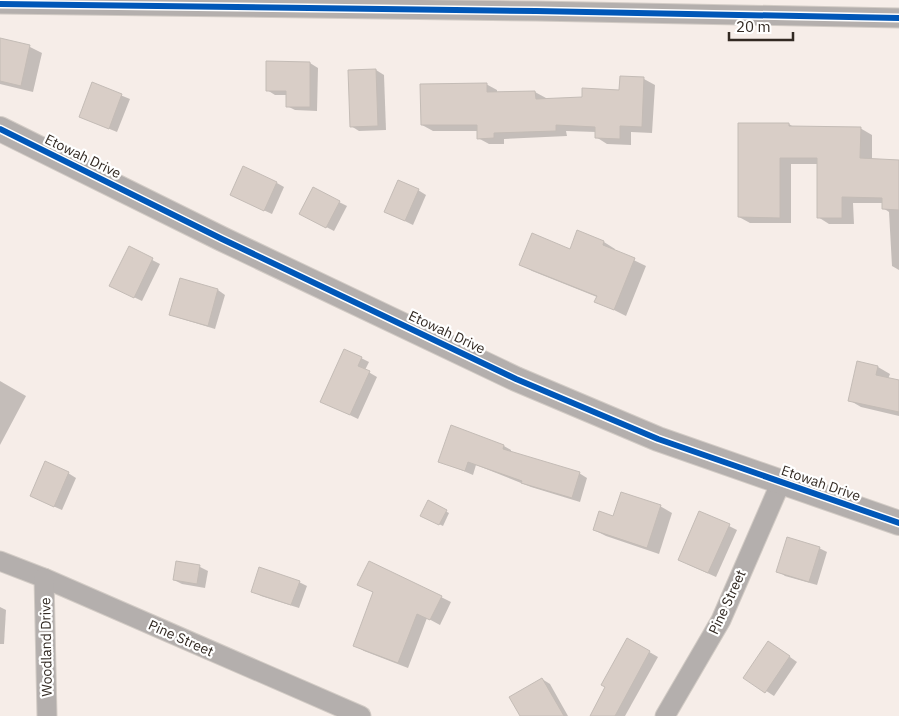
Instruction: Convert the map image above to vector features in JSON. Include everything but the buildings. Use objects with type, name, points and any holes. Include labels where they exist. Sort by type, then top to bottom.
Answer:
[{"type":"street","points":[[0,4],[546,11],[899,18]]},
{"type":"street","name":"Etowah Drive","points":[[0,129],[222,239],[516,379],[658,439],[899,523]]},
{"type":"street","name":"Pine Street","points":[[665,716],[721,620],[781,482]]},
{"type":"street","name":"Pine Street","points":[[0,561],[44,578],[361,716]]},
{"type":"street","name":"Woodland Drive","points":[[44,578],[47,716]]},
{"type":"cycle path","points":[[0,4],[899,18]]},
{"type":"cycle path","points":[[0,129],[222,239],[516,379],[658,439],[899,523]]}]
